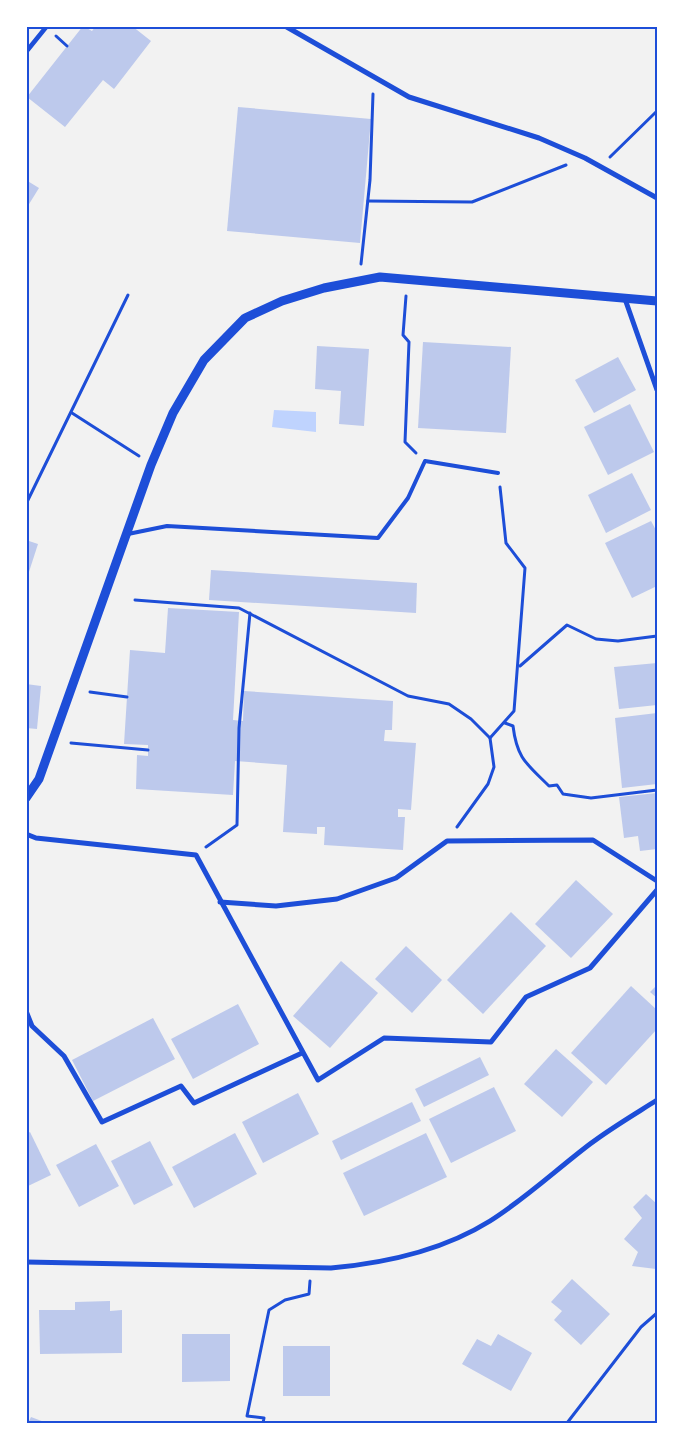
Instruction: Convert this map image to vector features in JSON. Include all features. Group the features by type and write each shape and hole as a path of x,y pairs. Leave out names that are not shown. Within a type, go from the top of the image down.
{"street":[{"path":"26,52 47,26"},
{"path":"285,26 408,97 539,138 601,166 657,198"},
{"path":"26,798 38,779 151,465 173,413 204,360 245,318 282,301 324,288 380,277 657,301"},
{"path":"625,299 657,390"},
{"path":"26,834 36,838 196,855 318,1080 384,1038 491,1042 526,997 590,968 657,890"},
{"path":"220,902 276,906 337,899 396,878 446,841 593,840 657,881"},
{"path":"26,1011 32,1026 64,1056 102,1122 181,1086 194,1103 302,1053"},
{"path":"26,1262 310,1268 364,1265 412,1256 456,1239 490,1221 592,1142 657,1100"}],"lane":[{"path":"126,535 167,526 378,538 408,498 425,462 498,473"}],"path":[{"path":"361,264 368,201 373,78"},
{"path":"601,166 657,111"},
{"path":"368,201 472,202 585,158"},
{"path":"406,292 404,335 409,342 405,442 425,462"},
{"path":"26,504 128,295"},
{"path":"72,413 141,458"},
{"path":"490,738 514,711 519,666 525,568 506,543 498,473"},
{"path":"135,600 239,608 408,696 449,704 471,719 490,738 494,767 488,784 446,841"},
{"path":"196,855 237,824 240,728 250,613"},
{"path":"519,666 567,625 596,639 618,641 657,636"},
{"path":"90,692 127,697"},
{"path":"505,723 513,726 516,747 523,759 549,786 557,785 563,794 591,798 657,790"},
{"path":"71,743 148,750"},
{"path":"263,1423 264,1418 247,1416 269,1310 284,1300 309,1294 310,1268"},
{"path":"568,1423 641,1327 657,1313"}],"water":[{"path":"274,410 316,412 316,432 272,427"}],"building":[{"path":"83,26 92,31 96,26 132,26 151,41 114,89 103,80 65,127 27,97"},
{"path":"238,107 371,119 360,243 227,231"},
{"path":"26,180 39,188 26,209"},
{"path":"423,342 511,347 506,433 418,428"},
{"path":"317,346 369,349 364,426 339,424 341,391 315,389"},
{"path":"618,357 636,390 594,413 575,380"},
{"path":"630,404 654,452 608,475 584,427"},
{"path":"632,473 651,510 606,533 588,495"},
{"path":"651,521 657,532 657,586 632,598 605,543"},
{"path":"26,540 38,544 27,578 26,578"},
{"path":"211,570 417,583 416,613 209,600"},
{"path":"168,608 239,612 233,720 243,721 244,691 393,701 392,730 385,730 384,741 416,743 411,810 398,809 398,817 405,817 403,850 324,845 325,827 317,827 317,834 283,832 287,765 235,761 233,795 136,789 137,755 148,756 148,745 124,744 130,650 165,653"},
{"path":"657,663 657,705 619,709 614,667"},
{"path":"26,684 41,686 37,729 26,728"},
{"path":"657,713 657,784 622,788 615,718"},
{"path":"657,793 657,849 640,851 638,836 624,838 619,797"},
{"path":"576,880 613,914 571,958 535,924"},
{"path":"511,912 546,946 483,1014 447,980"},
{"path":"406,946 442,980 412,1013 375,979"},
{"path":"341,961 378,993 330,1048 293,1016"},
{"path":"657,985 657,998 650,992"},
{"path":"631,986 657,1010 657,1029 606,1085 571,1053"},
{"path":"238,1004 259,1044 193,1079 171,1039"},
{"path":"153,1018 175,1059 93,1101 72,1060"},
{"path":"556,1049 593,1082 562,1117 524,1084"},
{"path":"480,1057 489,1075 424,1107 415,1089"},
{"path":"494,1087 516,1131 451,1163 429,1119"},
{"path":"298,1093 319,1134 263,1163 242,1122"},
{"path":"412,1102 421,1121 341,1160 332,1141"},
{"path":"30,1132 51,1175 26,1187 26,1134"},
{"path":"235,1133 257,1174 194,1208 172,1167"},
{"path":"426,1133 447,1177 364,1216 343,1173"},
{"path":"150,1141 173,1185 134,1205 111,1161"},
{"path":"96,1144 119,1186 79,1207 56,1165"},
{"path":"646,1194 657,1204 656,1269 632,1266 638,1252 624,1239 642,1218 633,1207"},
{"path":"572,1279 610,1314 581,1345 554,1320 562,1311 551,1302"},
{"path":"110,1301 110,1311 122,1310 122,1353 40,1354 39,1310 75,1310 75,1302"},
{"path":"182,1334 230,1334 230,1381 182,1382"},
{"path":"498,1334 532,1353 511,1391 462,1364 477,1339 491,1346"},
{"path":"283,1346 330,1346 330,1396 283,1396"},
{"path":"31,1417 47,1423 28,1423"}]}
